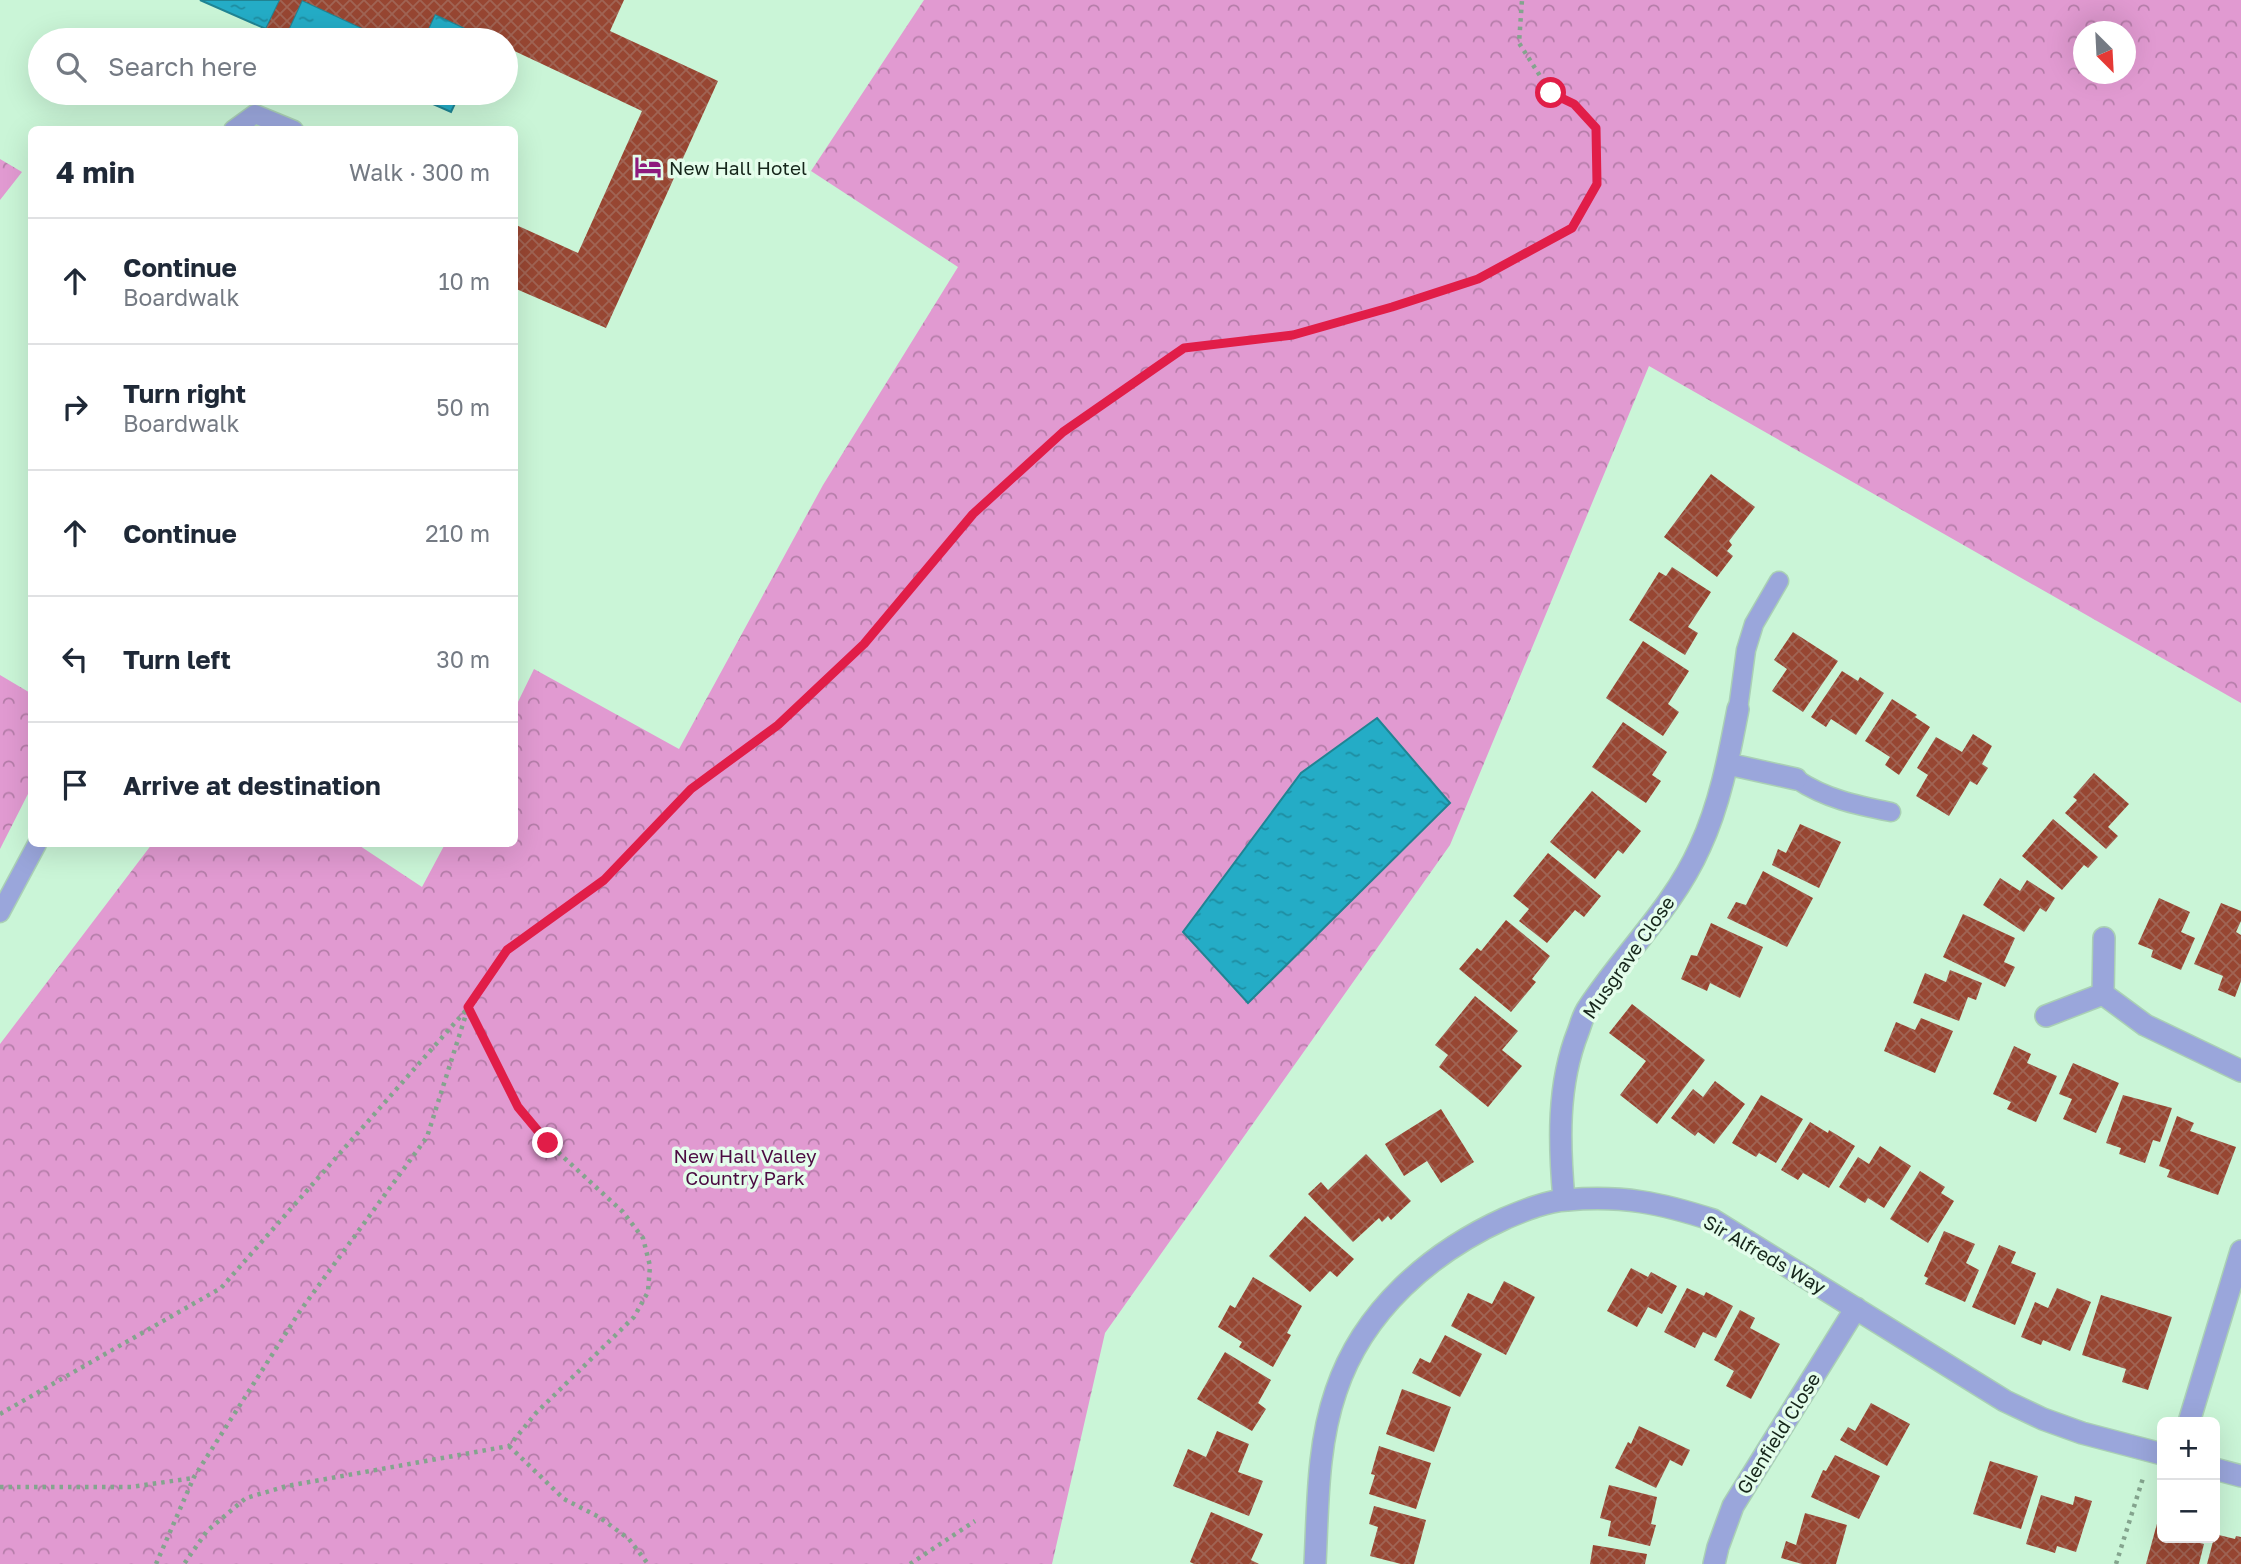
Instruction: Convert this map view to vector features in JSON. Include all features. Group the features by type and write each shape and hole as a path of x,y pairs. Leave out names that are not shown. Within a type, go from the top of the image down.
{"street":[{"name":"Musgrave Close","path":"1564,1200 1560,1158 1562,1094 1570,1052 1587,1010 1659,917 1700,848 1728,764 1738,709"},
{"path":"1728,764 1796,779"},
{"path":"2103,994 2104,938"},
{"path":"2046,1016 2103,994"},
{"path":"2103,994 2144,1026 2241,1072"},
{"name":"Sir Alfreds Way","path":"1315,1564 1320,1463 1326,1426 1341,1378 1368,1329 1395,1293 1436,1257 1481,1230 1511,1216 1564,1200 1614,1197 1664,1204 1713,1220 2005,1401 2082,1433 2157,1453"},
{"path":"2191,1417 2241,1251"},
{"name":"Glenfield Close","path":"1714,1564 1717,1547 1732,1506 1856,1308"},
{"path":"2220,1470 2241,1476"}],"lane":[{"path":"238,126 255,114 284,126"},
{"path":"1738,709 1745,650 1755,624 1779,582"},
{"path":"1796,779 1813,791 1839,802 1891,812"},
{"path":"0,913 35,847"}],"path":[{"path":"0,1413 220,1288 468,1007 507,950 604,880 691,789 778,725 864,644 973,514 1063,432 1184,348 1293,335 1392,307 1478,279 1572,228 1597,184 1596,128 1574,104 1551,93 1518,43 1522,0"},
{"path":"184,1564 207,1531 247,1498 287,1486 509,1447 536,1413 634,1317 648,1292 650,1266 643,1238 623,1212 548,1143 518,1107 468,1007"},
{"path":"156,1564 194,1477 300,1311 427,1138 468,1007"},
{"path":"509,1447 564,1499 599,1517 629,1539 648,1564"},
{"path":"2116,1564 2157,1453"},
{"path":"0,1487 131,1487 194,1477"},
{"path":"910,1564 975,1521"}],"green space":[{"name":"New Hall Valley Country Park","path":"924,0 2241,0 2241,703 1649,366 1450,845 1105,1333 1052,1564 0,1564 0,1044 150,847 362,847 422,887 443,847 518,847 518,702 534,669 679,749 823,485 958,267 811,171"},
{"path":"0,159 22,172 0,200"},
{"path":"0,675 28,692 28,794 0,849"}],"water":[{"path":"200,0 280,0 266,28"},
{"path":"302,0 362,28 289,28"},
{"path":"435,14 465,28 429,28"},
{"path":"435,105 454,105 451,112"},
{"path":"1377,718 1450,803 1248,1003 1183,932 1301,773"}],"building":[{"path":"280,0 302,0 289,28 266,28"},
{"name":"New Hall Hotel","path":"302,0 624,0 610,31 718,81 606,328 518,290 518,226 578,253 642,111 518,53 518,28 465,28 435,14 429,28 362,28"},
{"path":"1711,474 1755,507 1729,541 1732,545 1727,551 1733,556 1717,577 1664,537"},
{"path":"1672,567 1711,592 1688,627 1698,633 1685,655 1629,620 1659,572 1666,576"},
{"path":"1793,632 1838,661 1803,712 1772,691 1787,669 1774,660"},
{"path":"1643,641 1689,671 1668,704 1679,712 1663,736 1606,698"},
{"path":"1842,671 1858,681 1860,677 1884,693 1856,735 1831,719 1826,727 1811,717"},
{"path":"1892,699 1930,727 1899,775 1885,765 1890,757 1865,741"},
{"path":"1623,722 1667,752 1652,775 1661,781 1646,803 1592,767"},
{"path":"1973,734 1992,746 1982,764 1988,768 1977,785 1970,781 1949,816 1916,796 1928,775 1917,768 1936,737 1962,752"},
{"path":"2094,773 2129,804 2108,827 2118,836 2106,849 2065,813 2077,800 2073,797"},
{"path":"1592,791 1641,831 1623,854 1618,850 1595,879 1550,842"},
{"path":"2053,819 2098,857 2088,868 2084,865 2062,890 2022,856"},
{"path":"1800,824 1841,842 1819,888 1772,865 1778,849 1786,853"},
{"path":"1548,853 1601,896 1584,917 1575,910 1547,943 1519,921 1529,909 1513,896"},
{"path":"1763,871 1813,898 1787,947 1727,918 1736,902 1746,905"},
{"path":"2000,878 2020,891 2027,880 2055,898 2046,912 2040,908 2024,932 1983,905"},
{"path":"2159,898 2190,912 2181,932 2195,938 2181,970 2151,957 2153,950 2138,944"},
{"path":"2221,903 2241,911 2241,921 2236,932 2241,935 2241,981 2235,997 2218,990 2223,976 2194,964"},
{"path":"1963,914 2015,938 2004,962 2015,967 2005,987 1943,957"},
{"path":"1506,920 1550,956 1532,979 1536,982 1511,1012 1459,969 1477,948 1481,951"},
{"path":"1711,923 1763,947 1740,998 1710,983 1707,991 1681,979 1691,955 1697,956"},
{"path":"1950,970 1982,983 1976,1000 1968,997 1959,1021 1913,1003 1925,973 1946,982"},
{"path":"1475,996 1518,1031 1502,1050 1522,1066 1488,1107 1439,1067 1448,1055 1435,1045"},
{"path":"1632,1004 1705,1060 1657,1124 1620,1095 1646,1061 1609,1033"},
{"path":"1921,1018 1953,1031 1935,1073 1884,1051 1896,1022 1915,1030"},
{"path":"2014,1046 2031,1054 2027,1063 2057,1076 2036,1122 2007,1109 2011,1102 1993,1094"},
{"path":"2073,1063 2119,1083 2096,1133 2063,1119 2072,1099 2059,1094"},
{"path":"1715,1081 1745,1104 1714,1144 1698,1132 1695,1136 1671,1118 1693,1089 1703,1097"},
{"path":"1761,1095 1803,1119 1776,1163 1759,1153 1756,1157 1732,1143"},
{"path":"2123,1095 2172,1108 2160,1142 2153,1140 2145,1163 2119,1154 2121,1148 2106,1143"},
{"path":"1441,1109 1474,1162 1441,1183 1427,1161 1404,1176 1385,1144"},
{"path":"2177,1116 2194,1123 2190,1131 2236,1147 2218,1195 2167,1177 2170,1170 2159,1166"},
{"path":"1810,1122 1855,1146 1829,1188 1803,1173 1798,1180 1781,1170"},
{"path":"1880,1146 1911,1166 1884,1208 1868,1198 1865,1203 1839,1187 1858,1157 1869,1164"},
{"path":"1366,1154 1411,1201 1391,1220 1388,1216 1382,1222 1379,1218 1353,1242 1308,1194 1321,1182 1328,1190"},
{"path":"1920,1171 1945,1187 1941,1193 1954,1201 1928,1243 1890,1219"},
{"path":"1305,1216 1354,1259 1337,1277 1330,1271 1310,1292 1269,1256"},
{"path":"1944,1231 1975,1244 1966,1263 1979,1270 1965,1302 1925,1284 1928,1278 1924,1276"},
{"path":"1999,1245 2016,1252 2011,1263 2036,1273 2015,1325 1972,1307"},
{"path":"1631,1268 1648,1277 1651,1272 1677,1286 1662,1314 1648,1307 1637,1327 1607,1311"},
{"path":"1253,1277 1302,1306 1287,1333 1291,1335 1273,1367 1239,1347 1242,1342 1218,1327 1230,1305 1235,1308"},
{"path":"1504,1281 1535,1297 1506,1355 1451,1326 1468,1293 1492,1304"},
{"path":"1687,1288 1704,1296 1706,1292 1733,1306 1716,1338 1703,1332 1695,1348 1664,1332"},
{"path":"2057,1288 2091,1302 2070,1351 2043,1340 2041,1345 2021,1337 2035,1302 2048,1308"},
{"path":"2101,1295 2172,1317 2148,1390 2122,1382 2126,1369 2082,1355"},
{"path":"1740,1310 1755,1318 1750,1328 1780,1344 1751,1399 1726,1386 1734,1371 1714,1360"},
{"path":"1445,1335 1482,1354 1460,1397 1412,1373 1420,1358 1430,1363"},
{"path":"1225,1352 1271,1380 1258,1403 1266,1409 1252,1431 1197,1399"},
{"path":"1402,1389 1451,1407 1434,1452 1386,1434"},
{"path":"1871,1403 1910,1424 1887,1466 1840,1440 1848,1427 1855,1431"},
{"path":"1639,1426 1690,1450 1682,1466 1670,1460 1656,1488 1615,1468"},
{"path":"1217,1431 1249,1444 1238,1472 1263,1481 1249,1516 1173,1486 1188,1449 1206,1457"},
{"path":"1379,1446 1431,1463 1416,1509 1369,1494 1375,1475 1371,1474"},
{"path":"1835,1455 1880,1476 1859,1519 1811,1497 1823,1470 1826,1471"},
{"path":"1990,1461 2038,1476 2021,1529 1973,1514"},
{"path":"1609,1485 1657,1497 1651,1524 1656,1525 1650,1546 1608,1536 1611,1521 1600,1518"},
{"path":"2041,1495 2073,1505 2075,1496 2092,1501 2076,1552 2057,1546 2055,1553 2026,1544"},
{"path":"1374,1506 1426,1520 1414,1564 1401,1564 1370,1556 1378,1527 1369,1524"},
{"path":"1211,1512 1263,1534 1251,1560 1259,1564 1190,1562"},
{"path":"1805,1513 1847,1525 1836,1564 1802,1564 1781,1558 1786,1541 1796,1545"},
{"path":"2157,1524 2157,1543 2204,1544 2199,1564 2146,1564"},
{"path":"2220,1535 2235,1539 2236,1536 2241,1537 2241,1564 2207,1564 2213,1543 2220,1543"},
{"path":"1593,1545 1647,1554 1645,1564 1590,1564"}],"place":[{"name":"New Hall Hotel","path":"648,167"}],"route":[{"path":"548,1143 518,1107 468,1007 507,950 604,880 691,789 778,725 864,644 973,514 1063,432 1184,348 1293,335 1392,307 1478,279 1572,228 1597,184 1596,128 1574,104 1551,93"}]}
